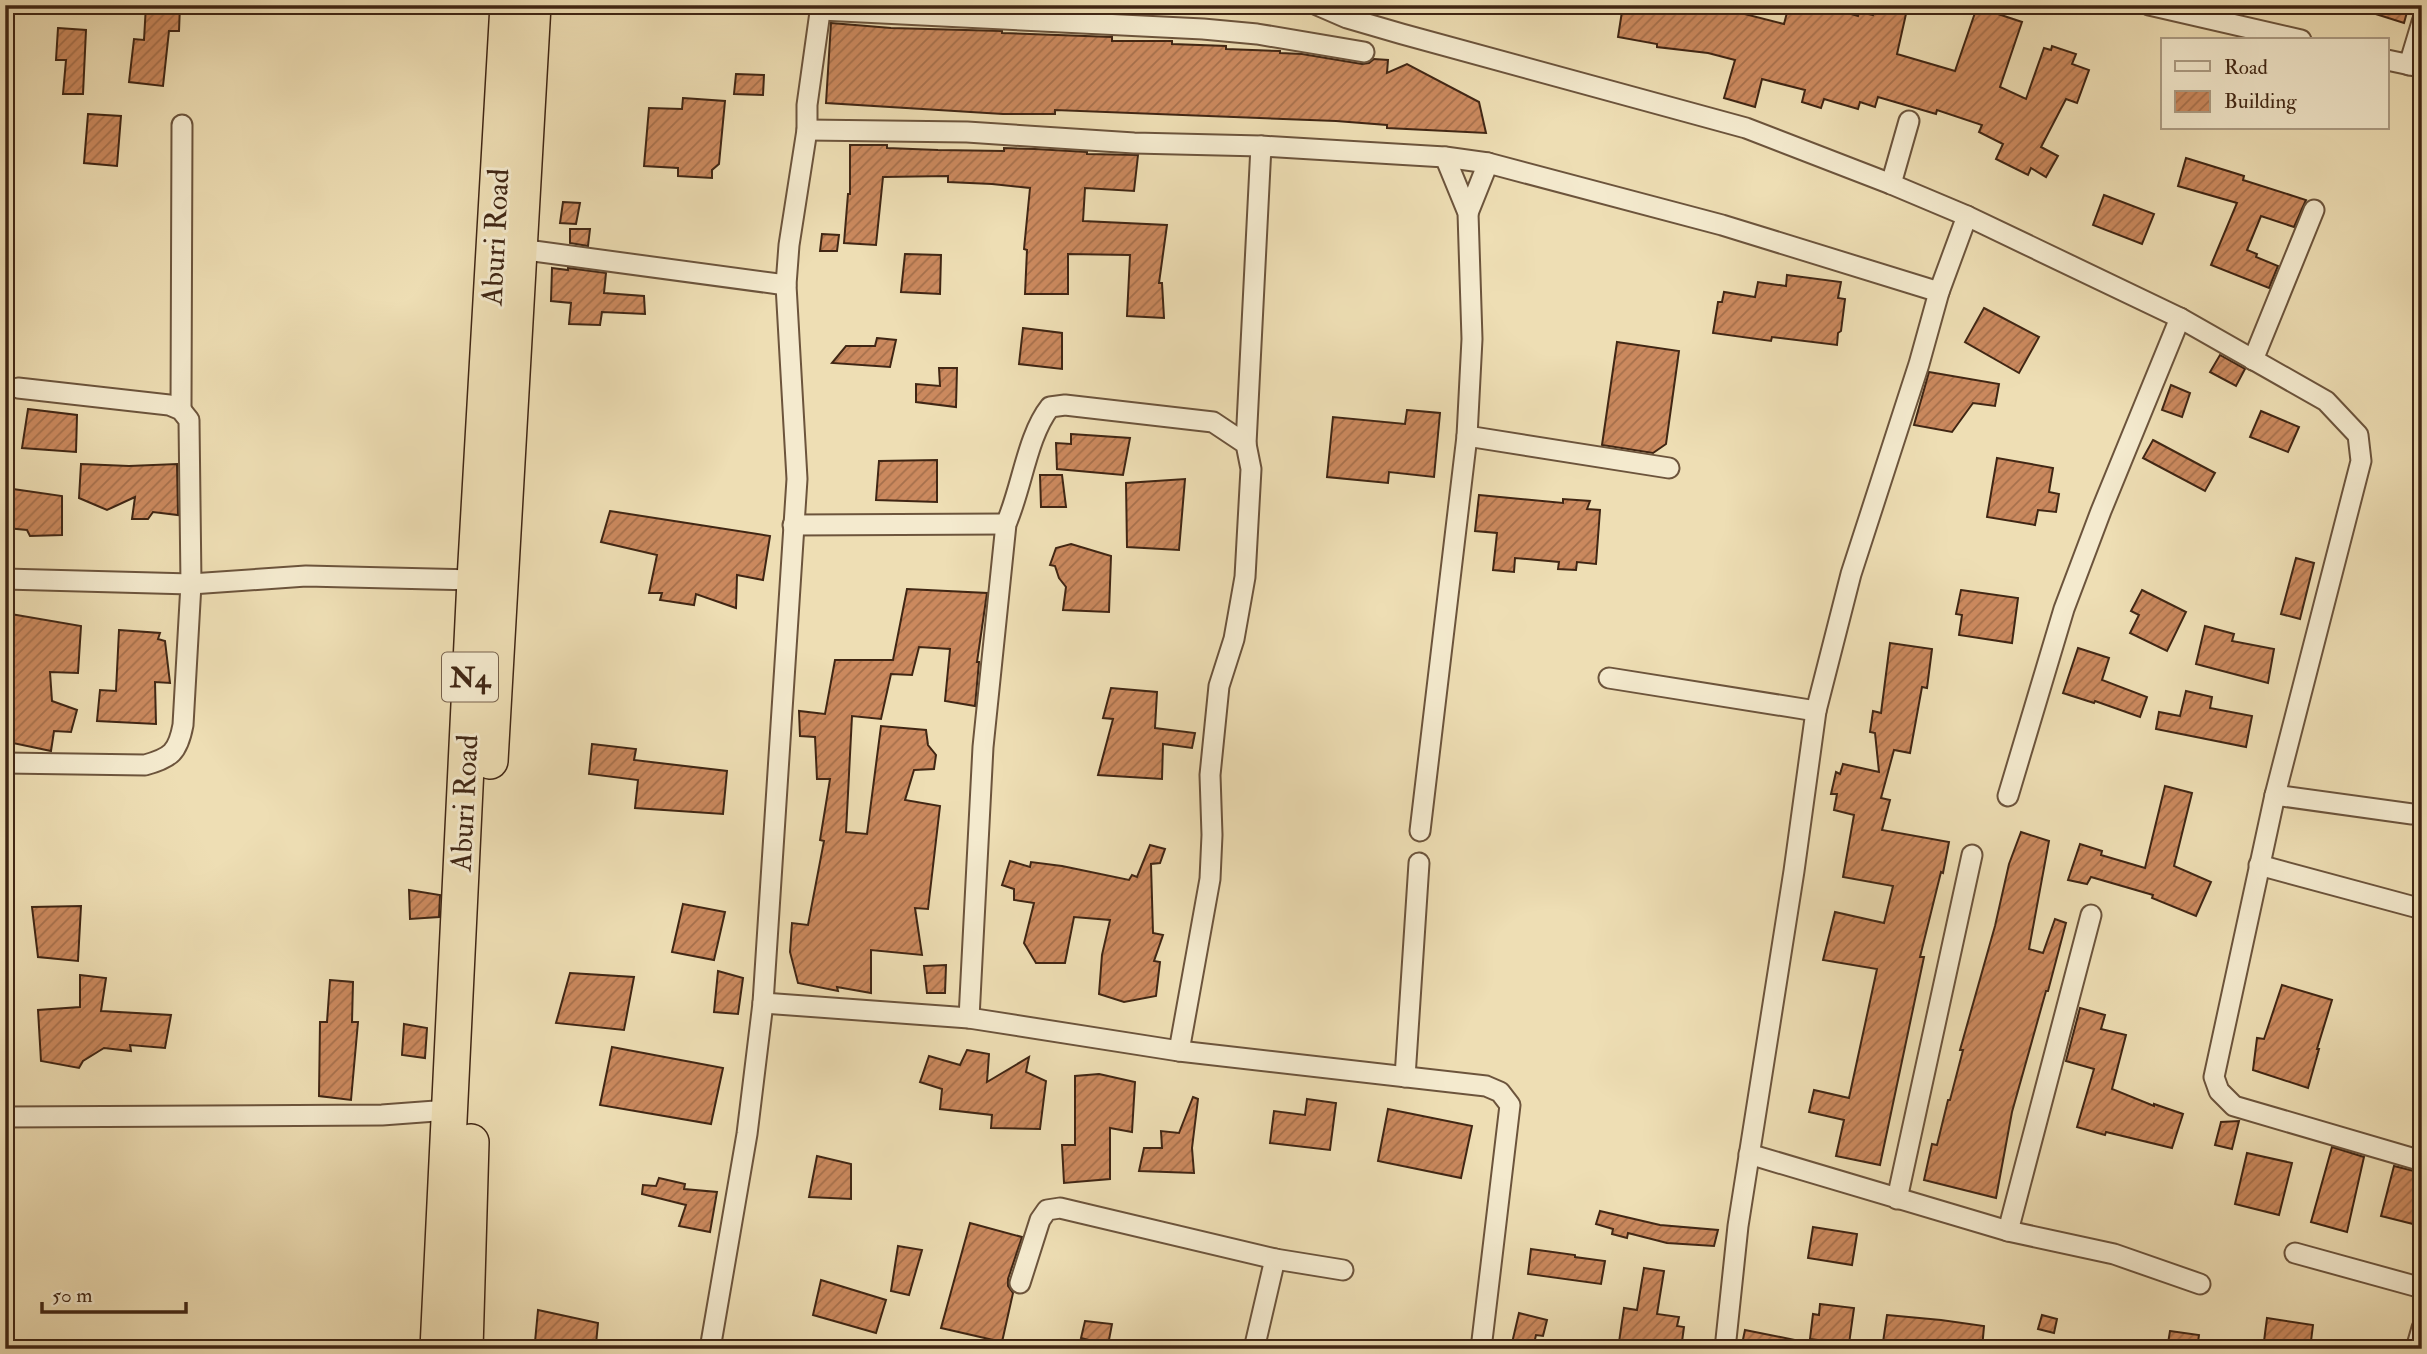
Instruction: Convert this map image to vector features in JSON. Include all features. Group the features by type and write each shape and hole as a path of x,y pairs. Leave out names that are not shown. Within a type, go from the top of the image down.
{"highway":[{"name":"Aburi Road","path":"438,1349 475,580 508,5"},
{"name":"Aburi Road","path":"465,1349 474,1047 533,5"}],"street":[{"path":"1317,5 1347,18 1402,34 1746,128 1891,184 1967,216 2180,318 2326,401 2358,435 2361,461 2275,795 2214,1077 2219,1091 2234,1105 2422,1161"},
{"path":"2149,5 2292,38"},
{"path":"710,1349 747,1134 763,1003 797,479 786,285 821,8 1203,29 1257,34 1364,52"},
{"path":"2388,60 2415,66 2422,22"},
{"path":"1891,184 1909,121"},
{"path":"181,410 182,125"},
{"path":"807,130 967,132 1134,143 1261,146 1488,163 1722,225 1939,292"},
{"path":"1179,1051 1210,879 1210,775 1219,686 1234,639 1245,577 1251,469 1246,444 1261,146"},
{"path":"1420,831 1467,436 1472,339 1468,213 1445,158"},
{"path":"1468,213 1488,163"},
{"path":"2253,360 2314,210"},
{"path":"1724,1349 1738,1226 1794,871 1816,711 1851,574 1919,364 1939,292 1967,216"},
{"path":"519,249 786,285"},
{"path":"2008,796 2063,609 2180,318"},
{"path":"5,763 145,765 166,760 180,740 183,725 191,584 189,420 181,410 169,405 18,388"},
{"path":"969,1018 982,747 1006,524 1016,502 1039,421 1050,407 1065,405 1213,422 1246,444"},
{"path":"1467,436 1669,468"},
{"path":"793,525 1006,524"},
{"path":"5,579 191,584 306,576 475,580"},
{"path":"1609,678 1816,711"},
{"path":"2275,795 2412,814"},
{"path":"1897,1199 1972,855"},
{"path":"1405,1077 1419,863"},
{"path":"2259,865 2422,909"},
{"path":"2008,1231 2091,915"},
{"path":"763,1003 969,1018 1179,1051 1486,1086 1500,1092 1510,1105 1481,1349"},
{"path":"5,1117 382,1115 449,1110"},
{"path":"1749,1154 2008,1231 2114,1254 2200,1283"},
{"path":"1020,1283 1040,1220 1047,1210 1060,1208 1275,1259 1343,1270"},
{"path":"2295,1253 2422,1288"},
{"path":"1254,1349 1275,1259"},
{"path":"2416,1349 2422,1328"}],"building":[{"path":"146,5 180,5 179,31 169,31 163,86 129,82 134,39 144,40"},
{"path":"1623,5 1726,5 1725,9 1784,24 1789,5 1806,5 1833,12 1834,9 1858,16 1859,12 1873,15 1875,5 1908,5 1897,54 1955,71 1977,7 2022,22 2000,87 2026,99 2044,48 2051,50 2052,46 2076,54 2072,64 2089,70 2077,103 2066,99 2041,147 2058,156 2046,177 2031,168 2028,175 1996,159 2003,144 1979,132 1982,125 1937,110 1936,114 1878,97 1875,107 1860,102 1858,109 1824,99 1821,108 1802,102 1805,90 1762,79 1755,107 1724,98 1735,60 1708,53 1657,47 1657,44 1618,37"},
{"path":"2361,5 2409,5 2404,23 2360,9"},
{"path":"831,23 1112,37 1112,41 1172,41 1172,44 1226,46 1226,49 1280,51 1362,64 1374,59 1388,60 1387,73 1407,64 1479,102 1486,133 1387,128 1387,125 1336,121 1055,110 1055,114 1003,114 826,103"},
{"path":"58,28 86,30 83,94 63,94 66,60 56,60"},
{"path":"736,74 764,75 763,95 734,94"},
{"path":"683,98 725,101 719,164 712,170 712,178 678,176 678,168 644,166 649,108 682,109"},
{"path":"88,114 121,116 117,166 84,163"},
{"path":"850,145 938,150 1035,149 1138,155 1134,191 1085,188 1083,221 1167,225 1159,283 1162,283 1164,318 1127,316 1130,255 1068,254 1068,294 1025,294 1027,250 1024,249 1030,188 948,182 948,176 883,177 876,245 844,243 850,194"},
{"path":"2186,158 2244,176 2243,180 2306,200 2294,227 2261,216 2247,250 2278,266 2269,288 2211,265 2237,203 2178,186"},
{"path":"2104,195 2154,214 2142,244 2093,225"},
{"path":"563,202 580,203 576,224 560,223"},
{"path":"570,229 590,229 588,246 570,243"},
{"path":"822,234 839,235 837,251 820,251"},
{"path":"905,254 941,255 940,294 901,292"},
{"path":"552,268 606,273 604,293 644,296 645,314 602,312 600,325 569,324 571,303 551,301"},
{"path":"1787,275 1841,282 1838,298 1845,299 1837,345 1772,337 1771,341 1713,333 1718,302 1722,302 1724,292 1755,297 1758,282 1786,286"},
{"path":"1984,308 2039,337 2019,373 1965,342"},
{"path":"1023,328 1062,333 1062,369 1019,364"},
{"path":"877,338 896,340 890,367 832,363 846,346 875,346"},
{"path":"1617,342 1679,351 1666,444 1653,453 1602,445"},
{"path":"2220,355 2245,369 2236,386 2210,372"},
{"path":"939,368 957,368 956,407 916,402 916,384 940,386"},
{"path":"1929,372 1999,384 1995,406 1973,403 1952,432 1914,425"},
{"path":"2171,385 2190,393 2182,417 2162,410"},
{"path":"28,409 77,415 76,452 22,448"},
{"path":"1407,410 1440,413 1434,477 1389,472 1388,483 1327,477 1333,417 1405,424"},
{"path":"2261,411 2299,427 2288,452 2250,437"},
{"path":"1071,434 1130,438 1123,475 1057,469 1056,443 1071,444"},
{"path":"2153,440 2215,473 2205,491 2143,458"},
{"path":"1997,458 2053,468 2049,492 2059,494 2056,512 2038,510 2035,525 1987,517"},
{"path":"937,460 937,502 876,500 879,461"},
{"path":"81,464 177,464 178,515 153,512 148,519 132,519 135,497 107,510 79,498"},
{"path":"1040,475 1062,475 1066,507 1041,507"},
{"path":"1185,479 1179,550 1127,547 1126,483"},
{"path":"13,489 62,496 62,535 30,536 27,530 7,528"},
{"path":"1479,495 1563,503 1563,499 1590,501 1587,509 1600,510 1596,564 1577,562 1576,570 1558,569 1559,562 1515,558 1514,572 1493,570 1497,533 1475,531"},
{"path":"610,511 770,536 763,580 737,575 736,608 696,594 694,605 660,600 662,593 649,593 657,555 601,542"},
{"path":"1071,544 1111,556 1109,612 1063,610 1066,587 1055,566 1050,565 1056,548"},
{"path":"2296,558 2314,563 2300,619 2281,614"},
{"path":"907,589 987,593 977,662 975,706 945,701 950,649 919,647 912,675 891,674 881,719 852,716 846,832 867,834 881,726 926,730 928,745 936,755 934,769 914,770 905,800 940,806 928,909 915,908 922,955 871,950 871,993 837,987 838,991 798,983 790,952 792,923 808,925 824,841 820,840 830,779 817,779 815,737 800,736 799,711 825,714 835,660 893,660"},
{"path":"1961,590 2018,598 2012,643 1959,635 1962,615 1956,614"},
{"path":"2142,590 2186,612 2167,651 2130,633 2139,615 2131,611"},
{"path":"5,613 81,626 78,673 50,672 52,701 77,710 71,732 54,731 51,751 8,742 11,707 5,706"},
{"path":"2205,626 2234,634 2232,641 2274,649 2268,683 2196,664"},
{"path":"119,630 160,633 158,639 165,641 170,683 155,682 156,724 97,721 100,690 116,691"},
{"path":"1890,643 1932,649 1927,688 1922,687 1910,753 1894,750 1881,798 1890,800 1882,830 1949,842 1920,957 1924,957 1880,1165 1836,1156 1844,1120 1809,1112 1814,1090 1849,1098 1877,969 1823,960 1835,912 1884,923 1893,886 1843,877 1854,815 1834,810 1837,794 1831,794 1836,772 1840,774 1843,764 1879,772 1875,733 1870,732 1873,711 1881,713"},
{"path":"2078,648 2109,658 2102,680 2147,697 2140,717 2063,693"},
{"path":"1111,688 1157,692 1155,728 1195,733 1192,748 1163,744 1162,779 1098,775 1113,719 1103,718"},
{"path":"2186,691 2212,697 2210,708 2252,716 2246,747 2156,729 2159,712 2180,716"},
{"path":"592,744 636,749 634,760 727,771 723,814 635,808 638,780 589,774"},
{"path":"2165,786 2192,793 2174,866 2211,882 2196,916 2152,898 2153,895 2091,877 2087,884 2068,880 2080,844 2102,851 2101,855 2145,868"},
{"path":"2021,832 2049,841 2029,949 2043,953 2055,919 2066,923 2012,1112 1996,1198 1924,1180 1932,1144 1937,1145 1950,1100 1963,1050 1960,1050 1995,926 2009,864"},
{"path":"1150,845 1165,849 1160,863 1151,864 1153,933 1163,935 1154,961 1160,962 1156,996 1124,1002 1099,994 1102,955 1110,920 1074,917 1065,963 1036,963 1024,943 1034,903 1014,900 1014,889 1002,885 1010,861 1030,867 1031,862 1062,866 1129,880 1132,875 1137,877"},
{"path":"409,890 440,895 439,917 410,919"},
{"path":"683,904 725,912 714,960 672,952"},
{"path":"81,906 78,961 38,957 32,907"},
{"path":"946,965 945,993 927,993 924,966"},
{"path":"718,971 743,978 738,1014 714,1012"},
{"path":"570,973 634,977 624,1030 556,1023"},
{"path":"80,975 106,978 101,1011 171,1015 165,1048 130,1045 131,1051 104,1048 83,1061 79,1068 41,1061 38,1010 80,1007"},
{"path":"330,980 353,982 352,1022 358,1022 351,1100 319,1096 320,1022 327,1022"},
{"path":"2282,985 2332,1000 2308,1088 2253,1070 2257,1038 2264,1039"},
{"path":"2080,1008 2105,1015 2101,1029 2126,1035 2112,1089 2183,1114 2172,1148 2077,1127 2094,1069 2066,1061"},
{"path":"404,1024 427,1028 425,1058 402,1055"},
{"path":"612,1047 723,1068 711,1124 600,1105"},
{"path":"967,1050 989,1054 987,1082 1029,1057 1026,1072 1046,1081 1040,1129 991,1128 992,1115 940,1109 942,1089 920,1082 929,1056 960,1065"},
{"path":"1099,1074 1135,1082 1132,1132 1110,1128 1110,1179 1064,1183 1062,1145 1075,1145 1075,1076"},
{"path":"1193,1097 1198,1099 1192,1148 1194,1173 1139,1171 1144,1148 1162,1148 1161,1131 1179,1133"},
{"path":"1307,1099 1336,1103 1330,1150 1270,1143 1274,1111 1305,1115"},
{"path":"1388,1109 1472,1126 1461,1178 1378,1161"},
{"path":"2239,1121 2232,1149 2215,1145 2221,1122"},
{"path":"2332,1147 2364,1157 2347,1232 2311,1222"},
{"path":"2247,1153 2292,1163 2279,1215 2235,1204"},
{"path":"817,1156 851,1164 851,1199 809,1197"},
{"path":"2394,1166 2422,1173 2422,1204 2417,1225 2381,1216"},
{"path":"659,1178 685,1184 684,1189 717,1192 710,1232 679,1226 686,1205 642,1194 643,1185 656,1186"},
{"path":"1600,1211 1660,1225 1718,1230 1714,1246 1667,1243 1628,1233 1627,1238 1612,1234 1613,1229 1596,1224"},
{"path":"970,1223 1022,1237 1008,1279 1008,1286 1013,1293 1002,1342 941,1328"},
{"path":"1813,1227 1857,1234 1852,1265 1808,1258"},
{"path":"898,1246 922,1250 909,1295 891,1291"},
{"path":"1531,1249 1605,1261 1601,1284 1528,1274"},
{"path":"1644,1268 1664,1271 1657,1314 1679,1317 1677,1326 1684,1327 1681,1349 1618,1349 1624,1308 1637,1310"},
{"path":"821,1280 886,1300 876,1333 813,1315"},
{"path":"1820,1304 1854,1308 1849,1344 1810,1339 1813,1314 1819,1315"},
{"path":"538,1310 598,1323 596,1344 535,1342"},
{"path":"1519,1313 1547,1320 1543,1336 1536,1335 1533,1348 1512,1343"},
{"path":"1887,1315 1984,1326 1982,1349 1882,1349"},
{"path":"2042,1315 2057,1319 2054,1333 2038,1329"},
{"path":"2267,1318 2313,1325 2310,1349 2263,1349"},
{"path":"1085,1321 1112,1324 1108,1345 1081,1338"},
{"path":"1745,1330 1800,1341 1800,1349 1741,1349"},
{"path":"2170,1331 2199,1335 2197,1349 2167,1349"}]}
